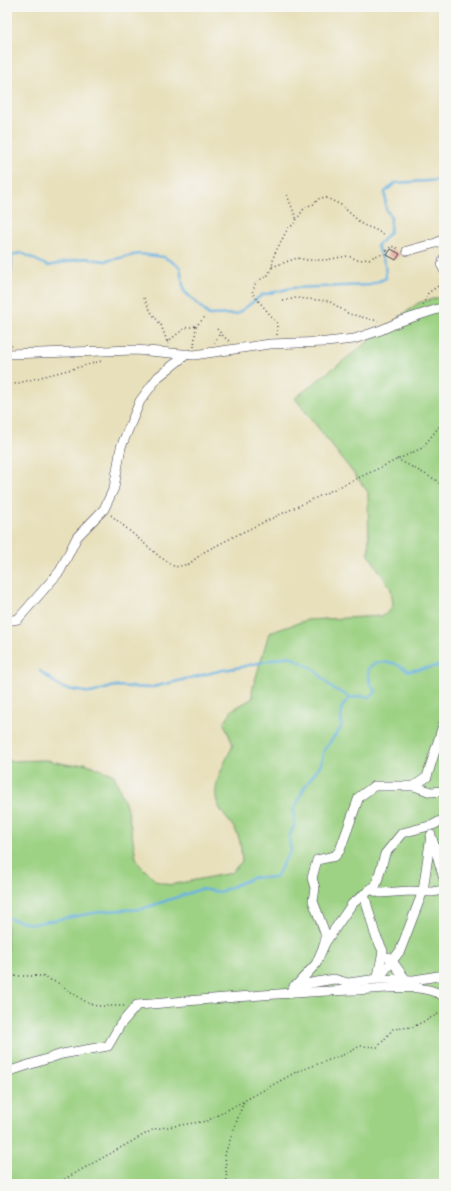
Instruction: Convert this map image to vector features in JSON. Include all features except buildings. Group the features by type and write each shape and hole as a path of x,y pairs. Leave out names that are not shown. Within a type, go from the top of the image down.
{"street":[{"path":"407,251 436,243 444,239"},
{"path":"444,258 442,266 444,270"},
{"path":"7,354 85,353 118,350 191,355 280,344 354,339 444,307"},
{"path":"7,622 18,619 60,571 77,537 104,509 114,488 121,447 140,401 158,377 191,355"},
{"path":"414,786 427,777 444,722"},
{"path":"325,943 325,933 313,901 314,888 312,878 317,860 335,856 340,850 359,797 374,786 414,786 431,792 444,791"},
{"path":"292,989 316,964 325,943 352,904 376,884 385,854 402,833 430,830 444,819"},
{"path":"430,830 444,879"},
{"path":"378,979 400,951 423,891 430,830"},
{"path":"367,891 380,893 432,892 444,890"},
{"path":"367,891 375,934 383,952 393,961 406,980"},
{"path":"378,979 383,952"},
{"path":"292,989 334,979 348,983 378,979 406,980 443,972"},
{"path":"7,1072 62,1054 108,1046 120,1025 137,1005 292,989 407,988 434,990 444,996"}],"path":[{"path":"286,195 297,220"},
{"path":"280,344 281,339 277,335 277,323 252,293 256,282 265,277 272,267 274,255 288,228 293,225 305,207 314,204 318,199 325,197 341,205 363,225 374,228 385,235"},
{"path":"272,267 297,258 307,260 325,260 348,256 358,260 369,259 384,254 391,246 407,251"},
{"path":"424,314 422,309 423,302 428,294 444,282"},
{"path":"144,298 151,312 161,325 167,342 174,354"},
{"path":"283,301 296,298 329,301 349,314 393,324"},
{"path":"161,344 167,342 185,328 196,326 205,318"},
{"path":"191,355 196,326"},
{"path":"217,329 227,340 233,341"},
{"path":"7,386 104,360"},
{"path":"104,509 160,557 175,567 188,564 204,552 243,532 422,448 443,422 444,410"},
{"path":"398,459 436,480 444,488"},
{"path":"7,976 42,976 58,983 86,1002 97,1006 137,1005"},
{"path":"58,1184 154,1129 207,1121 296,1072 348,1053 360,1046 378,1047 393,1028 413,1026 444,1011"},
{"path":"227,1184 225,1154 244,1101"}],"green space":[{"path":"444,296 444,1184 7,1184 7,761 47,760 70,765 85,763 114,775 128,811 136,857 139,864 156,881 170,885 231,873 242,861 238,835 221,811 216,797 219,777 233,745 224,723 232,710 253,698 252,691 269,633 307,620 382,616 389,612 393,605 391,589 369,555 368,492 295,398 418,303"}],"waterway":[{"path":"7,273 11,273 12,255 22,253 48,266 84,258 105,261 139,254 164,257 180,267 184,291 209,315 237,314 262,295 292,288 370,285 386,278 385,264 377,246 390,232 391,218 386,209 385,192 395,183 444,180"},
{"path":"40,671 62,688 91,693 115,686 149,688 289,656 314,669 332,688 352,698 360,696 371,697 376,691 370,684 368,669 377,662 394,663 409,671 444,665"},
{"path":"7,918 32,924 105,911 142,909 201,889 219,892 255,877 275,878 291,851 289,837 295,824 293,812 304,788 321,764 324,750 341,728 342,707 349,698"}]}
